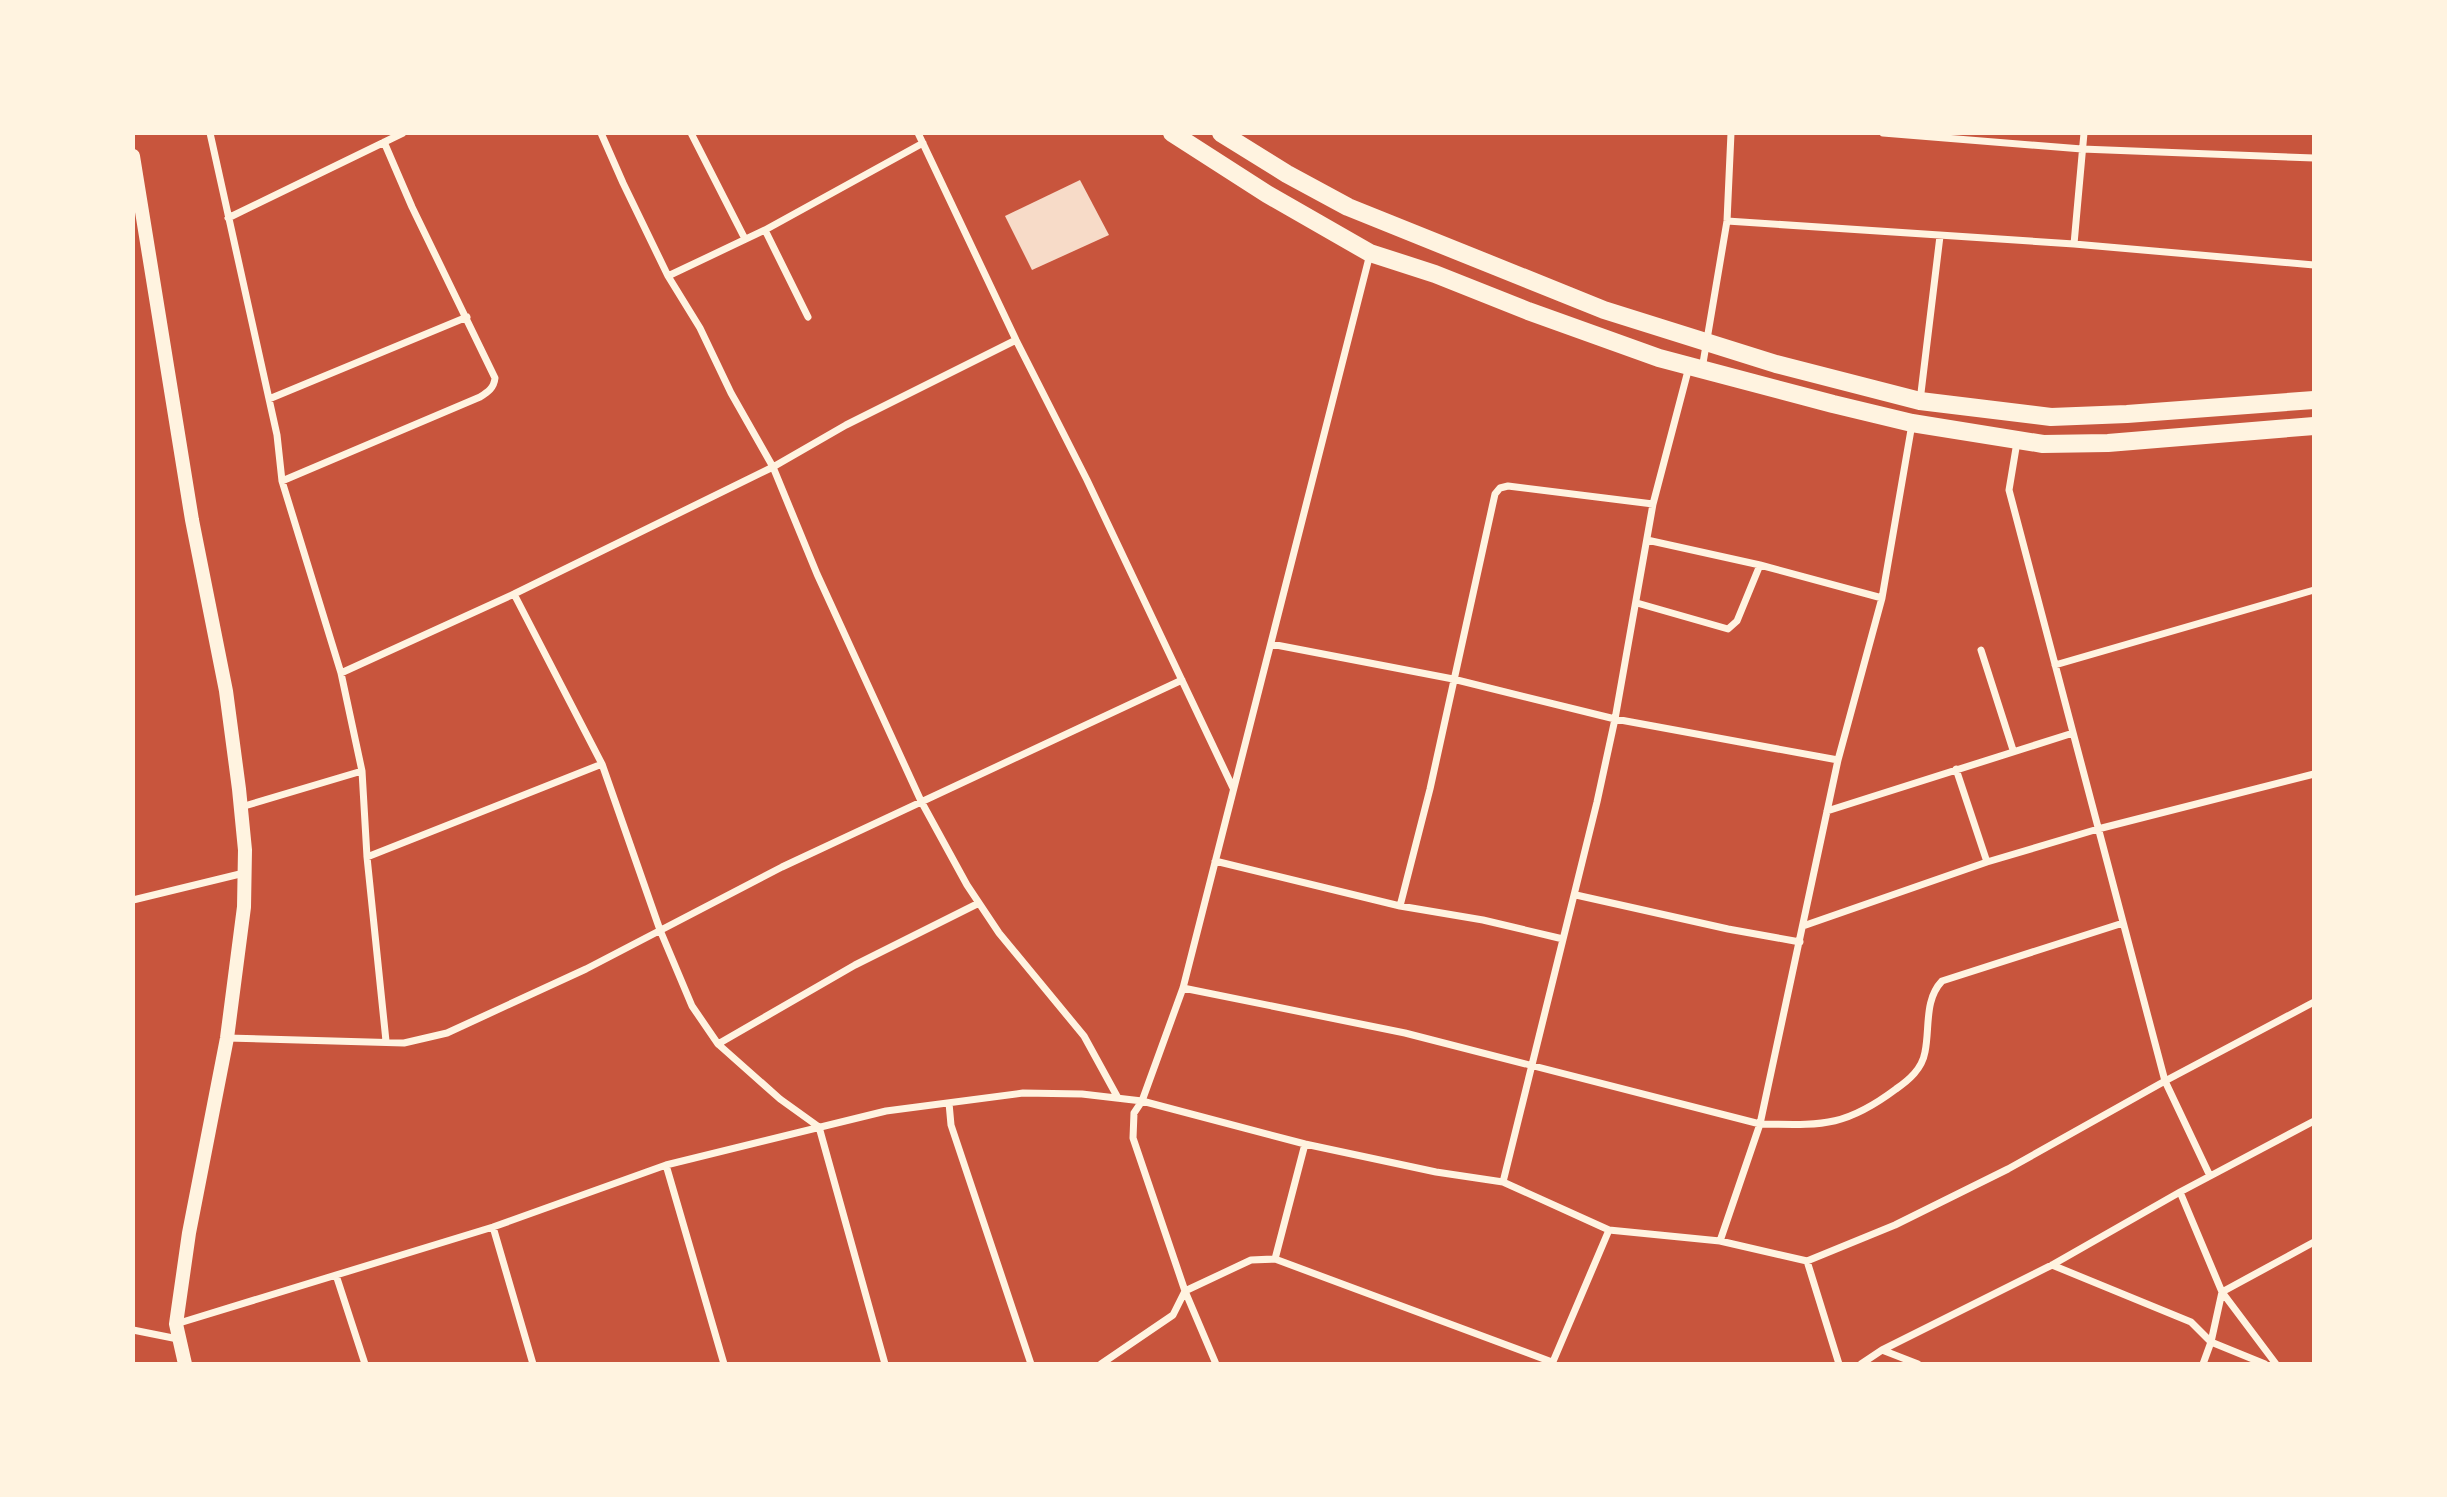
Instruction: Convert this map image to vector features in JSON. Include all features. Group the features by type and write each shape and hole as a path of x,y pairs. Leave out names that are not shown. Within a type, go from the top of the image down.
{"main road":[{"path":"1172,133 1267,194 1370,253 1435,274 1528,311 1696,368 1912,424 2043,444 2108,443 2314,426"},
{"path":"1221,133 1287,174 1348,207 1604,310 1707,344 1920,401 2052,416 2127,414 2314,400"},
{"path":"133,156 192,520 226,691 241,807 245,873 244,907 227,1038 189,1233 176,1324 186,1364"}],"street":[{"path":"210,133 277,435 282,481 341,673 362,771 367,857 386,1041"},
{"path":"228,218 403,133"},
{"path":"601,133 668,276 700,328 731,393 773,467 817,574 921,801 979,903 999,933 1084,1035 1118,1098"},
{"path":"691,133 745,239"},
{"path":"918,133 1233,788"},
{"path":"1503,1182 1576,895 1615,719 1653,504 1696,368 1707,344 1727,221 1731,133"},
{"path":"1883,133 2082,149 2314,158"},
{"path":"2074,244 2084,133"},
{"path":"282,481 488,392 494,384 495,378 412,207 384,142"},
{"path":"668,276 765,230 923,143"},
{"path":"1727,221 2074,244 2314,265"},
{"path":"765,230 808,317"},
{"path":"1920,401 1940,236"},
{"path":"1216,1364 1185,1291 1133,1138 1134,1114 1142,1101 1183,988 1370,253"},
{"path":"269,399 467,317"},
{"path":"341,673 514,594 773,467 846,425 1016,341"},
{"path":"1720,1241 1760,1124 1838,760 1882,598 1912,424"},
{"path":"2017,440 2009,490 2165,1081 2210,1176"},
{"path":"1400,906 1430,789 1492,504 1500,488 1508,486 1653,504"},
{"path":"1647,540 1760,565 1882,598"},
{"path":"1637,603 1728,629 1737,621 1760,565"},
{"path":"2055,665 2314,590"},
{"path":"514,594 602,764 660,930 692,1006 718,1044 780,1099 819,1127 885,1364"},
{"path":"1271,644 1453,678 1615,719 1838,760"},
{"path":"1981,650 2013,750"},
{"path":"227,1038 416,1042 447,1033 586,969 782,867 1182,680"},
{"path":"1827,811 2073,733"},
{"path":"367,857 602,764"},
{"path":"1956,769 1987,862"},
{"path":"241,807 362,771"},
{"path":"1802,926 1987,862 2098,829 2314,774"},
{"path":"1215,861 1400,906 1483,920 1563,939"},
{"path":"133,900 245,873"},
{"path":"1576,895 1800,942"},
{"path":"718,1044 855,965 979,903"},
{"path":"1183,988 1405,1033 1760,1124 1812,1125 1839,1121 1868,1109 1908,1080 1925,1054 1931,996 1942,981 2123,923"},
{"path":"176,1324 493,1227 666,1165 886,1111 1023,1093 1082,1094 1142,1101 1305,1144 1436,1172 1503,1182 1609,1230 1720,1241 1807,1261 1895,1225 2008,1169 2314,1002"},
{"path":"949,1103 951,1125 1031,1364"},
{"path":"1861,1364 1882,1350 2052,1265 2180,1192 2314,1121"},
{"path":"1275,1259 1305,1144"},
{"path":"666,1165 724,1364"},
{"path":"2180,1192 2222,1292 2276,1364"},
{"path":"493,1227 533,1364"},
{"path":"1101,1364 1173,1315 1185,1291 1251,1260 1275,1259 1552,1363 1609,1230"},
{"path":"2203,1364 2211,1342 2222,1292 2314,1242"},
{"path":"1807,1261 1839,1364"},
{"path":"2052,1265 2191,1322 2211,1342 2265,1364"},
{"path":"336,1275 365,1364"},
{"path":"133,1330 179,1339"},
{"path":"1882,1350 1918,1364"}],"building":[{"path":"1080,180 1109,235 1032,270 1005,216"}]}
